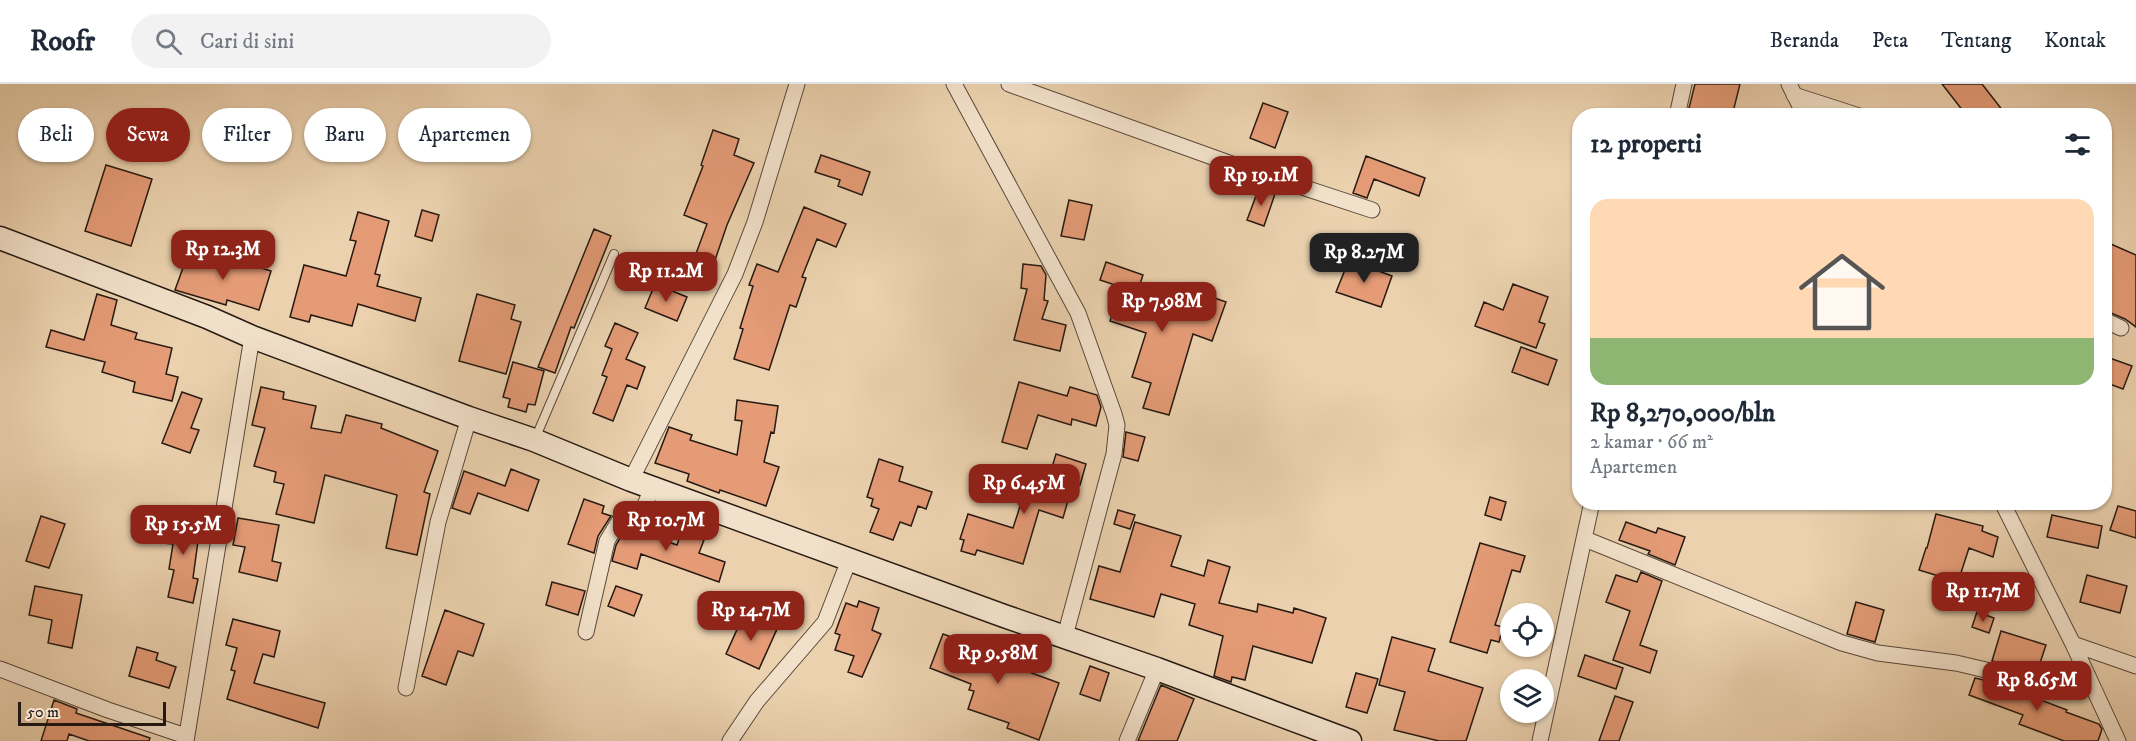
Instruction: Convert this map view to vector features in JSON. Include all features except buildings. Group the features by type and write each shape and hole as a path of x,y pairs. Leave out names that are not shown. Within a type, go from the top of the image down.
{"street":[{"path":"631,480 735,274 755,222 797,84"},
{"path":"954,84 1078,313 1117,426 1114,454 1065,636"},
{"path":"1009,84 1035,88 1229,163 1372,210"},
{"path":"1679,108 1684,84"},
{"path":"1791,89 1801,108"},
{"path":"1791,89 1839,108"},
{"path":"0,238 207,316 252,337 534,440 631,480 1065,636 1155,674 1350,741"},
{"path":"2112,324 2121,328"},
{"path":"0,669 186,739 252,337"},
{"path":"406,688 438,522 469,418"},
{"path":"586,632 607,541 619,521 644,507 653,486"},
{"path":"1540,741 1590,510"},
{"path":"2006,510 2073,644 2118,741"},
{"path":"1584,538 1851,646 1878,653 1956,663 2033,681 2063,684 2087,675"},
{"path":"730,741 757,701 825,622 849,560"},
{"path":"2073,644 2136,666"},
{"path":"1127,741 1155,674"}],"lane":[{"path":"534,440 614,254"}]}
